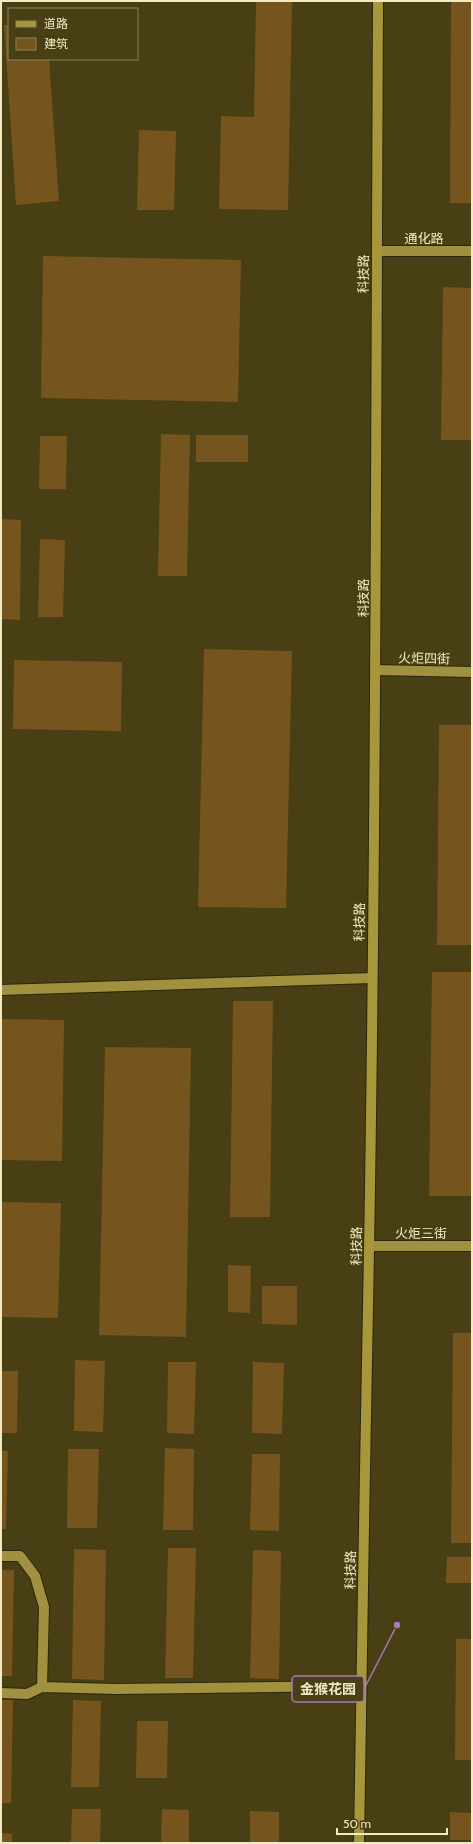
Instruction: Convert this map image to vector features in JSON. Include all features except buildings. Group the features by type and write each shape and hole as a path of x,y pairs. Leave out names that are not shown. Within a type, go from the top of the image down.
{"main road":[{"name":"科技路","path":"360,1843 376,670 378,1"}],"street":[{"name":"通化路","path":"377,251 472,251"},
{"name":"火炬四街","path":"376,670 472,672"},
{"path":"1,990 372,978"},
{"name":"火炬三街","path":"369,1246 472,1246"},
{"path":"1,1556 20,1556 35,1576 44,1607 42,1687"},
{"path":"1,1693 27,1694 42,1687 116,1689 361,1686"}],"place":[{"name":"金猴花园","path":"397,1625"}]}
